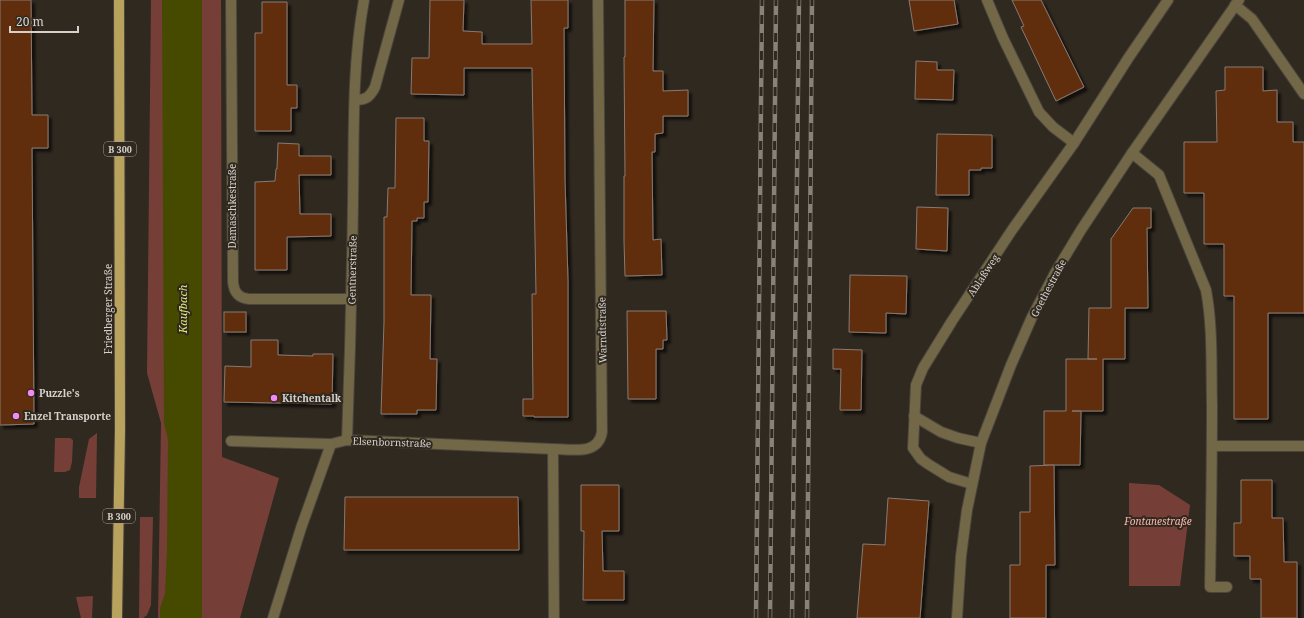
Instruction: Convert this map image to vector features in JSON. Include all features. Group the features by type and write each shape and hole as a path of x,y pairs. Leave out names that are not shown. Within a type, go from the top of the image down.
{"main road":[{"name":"Friedberger Straße","path":"117,618 120,429 119,0"}],"street":[{"name":"Damaschkestraße","path":"231,0 234,289 237,294 243,298 249,299 352,299"},
{"name":"Gentnerstraße","path":"347,440 352,299 356,54 364,0"},
{"path":"355,100 368,98 372,94 399,0"},
{"name":"Warndtstraße","path":"554,449 592,448 598,444 601,439 602,432 598,0"},
{"path":"987,0 1003,38 1039,112 1053,127 1074,143"},
{"name":"Ablaßweg","path":"972,484 948,477 921,459 913,448 916,385 924,368 952,321 1012,230 1074,143 1129,57 1168,0"},
{"path":"1237,3 1252,18 1304,94"},
{"name":"Goethestraße","path":"957,618 961,556 972,484 981,443 1011,365 1032,317 1055,273 1081,230 1132,152 1237,3"},
{"path":"1132,152 1159,175 1206,290 1211,331 1212,446 1210,587 1227,587"},
{"path":"914,416 941,432 958,438 981,443"},
{"name":"Elsenbornstraße","path":"231,441 331,444 347,440 554,449"},
{"path":"273,618 301,528 331,444"},
{"path":"1212,446 1304,446"},
{"path":"554,449 554,618"}],"green space":[{"path":"151,0 221,0 222,457 279,478 240,618 158,618 161,423 147,373"},
{"path":"97,433 96,498 79,498 79,487 89,439"},
{"path":"55,438 70,438 73,440 70,470 65,472 54,472"},
{"name":"Fontanestraße","path":"1129,483 1159,485 1190,505 1180,586 1129,586"},
{"path":"140,517 153,517 151,605 147,615 143,618 139,618"},
{"path":"93,596 92,618 81,618 76,597"}],"water":[{"name":"Kaufbach","path":"162,0 202,0 202,618 160,618 160,608 165,593 167,551 168,440 164,423"}],"building":[{"path":"0,0 31,0 32,115 48,115 48,148 32,148 34,424 0,425"},
{"path":"430,0 464,0 463,31 482,32 482,44 532,44 531,0 568,0 568,28 564,28 565,180 568,281 568,417 523,416 523,399 533,399 532,294 536,294 532,68 464,68 464,95 411,94 412,58 429,58"},
{"path":"625,0 654,0 653,71 663,71 663,91 688,90 688,116 663,116 663,133 655,134 655,152 652,152 653,240 661,239 662,275 625,276"},
{"path":"909,0 954,0 958,24 914,31"},
{"path":"1012,0 1041,0 1084,87 1056,101 1021,27 1024,26"},
{"path":"262,2 287,2 287,85 297,85 297,108 291,108 291,131 255,131 255,33 262,33"},
{"path":"916,61 937,62 937,70 954,70 953,100 915,99"},
{"path":"1225,67 1263,67 1263,91 1277,90 1277,122 1293,122 1293,142 1304,142 1304,313 1268,313 1268,419 1234,419 1234,296 1224,296 1224,244 1204,244 1204,193 1184,193 1184,142 1217,142 1216,91 1225,90"},
{"path":"396,118 424,118 424,141 429,141 428,202 424,202 424,218 417,218 417,221 412,221 411,295 431,295 430,359 437,359 436,410 417,410 417,414 381,414 384,322 384,217 387,217 388,188 395,188"},
{"path":"937,134 992,135 992,168 969,170 969,195 936,195"},
{"path":"278,143 299,144 299,156 331,156 331,175 299,175 300,214 331,214 331,236 287,237 287,270 255,270 255,182 275,181"},
{"path":"917,207 948,208 947,251 916,249"},
{"path":"1133,208 1151,208 1151,228 1147,228 1148,308 1125,308 1125,359 1103,359 1103,411 1081,411 1080,465 1044,465 1044,411 1066,411 1066,359 1088,359 1089,308 1111,308 1111,239"},
{"path":"850,275 907,276 906,314 886,313 886,333 849,332"},
{"path":"627,311 666,311 667,340 663,340 663,349 656,349 656,399 628,399"},
{"path":"224,312 246,312 246,332 224,332"},
{"path":"251,340 278,340 278,355 313,356 313,354 333,354 332,404 224,402 225,366 251,367"},
{"path":"833,349 862,350 861,410 840,410 841,369 833,369"},
{"path":"1054,465 1055,565 1046,565 1046,618 1010,618 1010,565 1020,565 1020,512 1030,512 1030,466"},
{"path":"1241,480 1272,480 1272,518 1283,518 1284,562 1297,562 1297,618 1261,618 1261,579 1250,579 1250,556 1234,556 1234,523 1241,523"},
{"path":"581,485 619,485 619,531 602,531 603,571 624,571 624,600 583,600 584,531 581,531"},
{"path":"345,497 518,497 519,550 344,550"},
{"path":"888,498 929,501 920,618 857,618 863,544 885,545"}],"railway":[{"path":"756,618 762,0"},
{"path":"770,618 776,0"},
{"path":"792,618 799,0"},
{"path":"807,618 812,0"}],"place":[{"name":"Puzzle's","path":"31,393"},
{"name":"Kitchentalk","path":"274,398"},
{"name":"Enzel Transporte","path":"16,416"}]}
